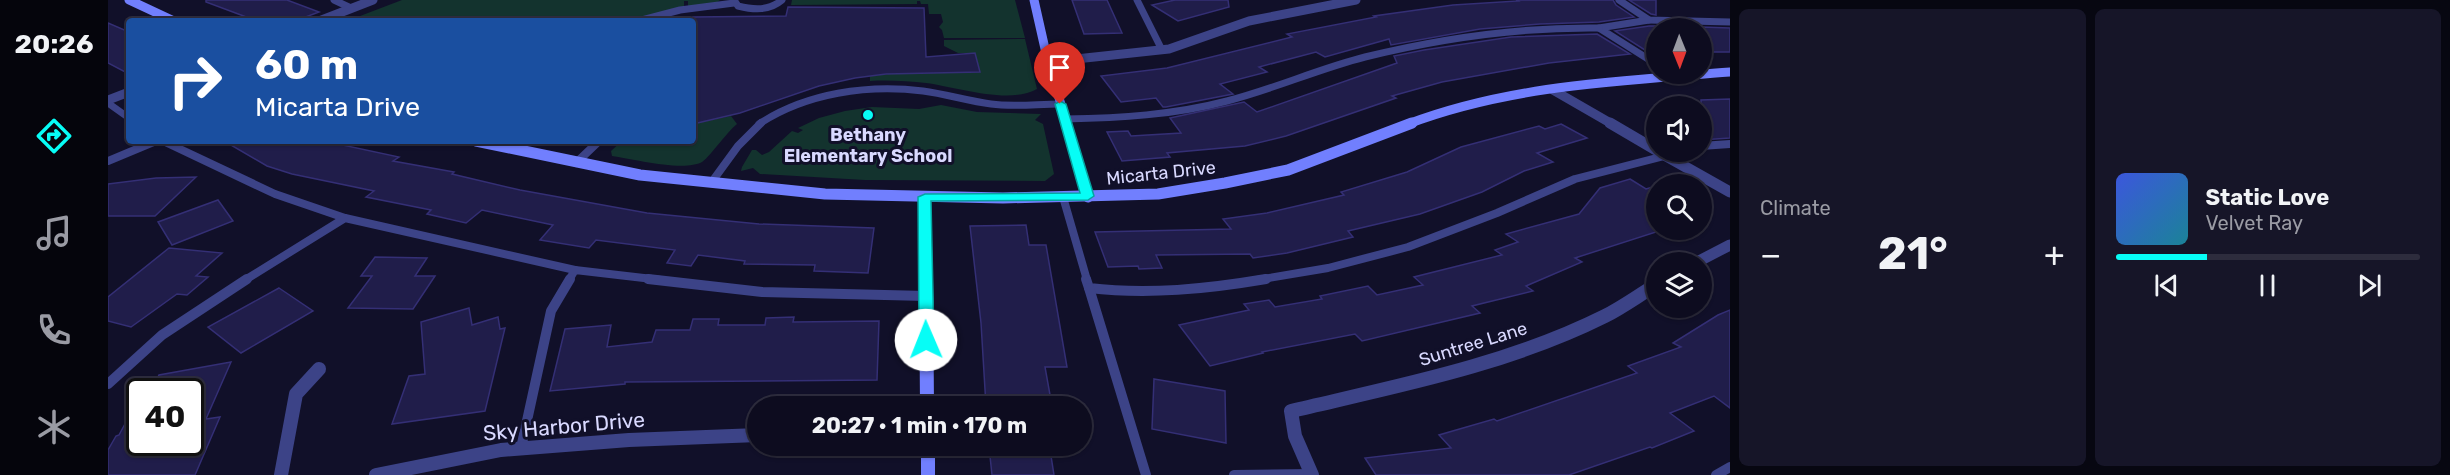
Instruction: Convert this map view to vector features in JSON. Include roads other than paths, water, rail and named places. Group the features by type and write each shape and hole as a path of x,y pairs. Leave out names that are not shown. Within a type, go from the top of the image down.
{"street":[{"path":"129,0 168,18"},
{"path":"326,18 373,0"},
{"path":"1034,0 1048,62 1088,196"},
{"path":"1048,62 1162,50 1249,21 1356,0"},
{"name":"Micarta Drive","path":"1712,73 1730,72"},
{"name":"Micarta Drive","path":"490,144 640,175 825,194 1064,197 1158,194 1277,172 1324,157 1433,115 1492,100 1553,90 1562,86 1646,78"},
{"path":"1553,90 1646,143"},
{"path":"108,101 126,93"},
{"path":"1678,162 1730,192"},
{"path":"925,197 927,396"},
{"path":"1712,254 1730,245"},
{"name":"Suntree Lane","path":"1312,475 1295,436 1291,411 1430,377 1524,349 1605,316 1646,291"},
{"path":"281,475 296,394 319,369"},
{"name":"Sky Harbor Drive","path":"376,475 501,450 628,440 747,435"},
{"path":"928,456 928,475"}],"lane":[{"path":"334,0 351,8"},
{"path":"649,18 680,10 734,1 738,6 755,9 774,6 782,0"},
{"path":"1137,0 1162,50"},
{"path":"1619,0 1646,18"},
{"path":"1065,119 1106,119 1176,112 1247,95 1363,58 1407,47 1564,27 1599,28 1646,20"},
{"path":"1712,22 1730,22"},
{"path":"1599,28 1646,58"},
{"path":"711,183 740,144 758,126 788,109 825,96 860,90 890,89 920,91 1002,105 1060,104"},
{"path":"108,101 126,116"},
{"path":"108,161 149,144"},
{"path":"170,144 322,213 575,270 762,292 926,297"},
{"path":"576,163 596,144"},
{"path":"1712,145 1730,144"},
{"path":"1089,288 1115,291 1206,289 1328,268 1408,247 1497,213 1575,179 1646,157"},
{"path":"1064,197 1146,475"},
{"path":"108,384 159,337 198,308 294,252 345,218"},
{"path":"521,448 551,311 575,270"},
{"path":"1716,475 1730,467"},
{"path":"1234,475 1312,475"}],"place":[{"name":"Bethany Elementary School","path":"868,115"}]}
